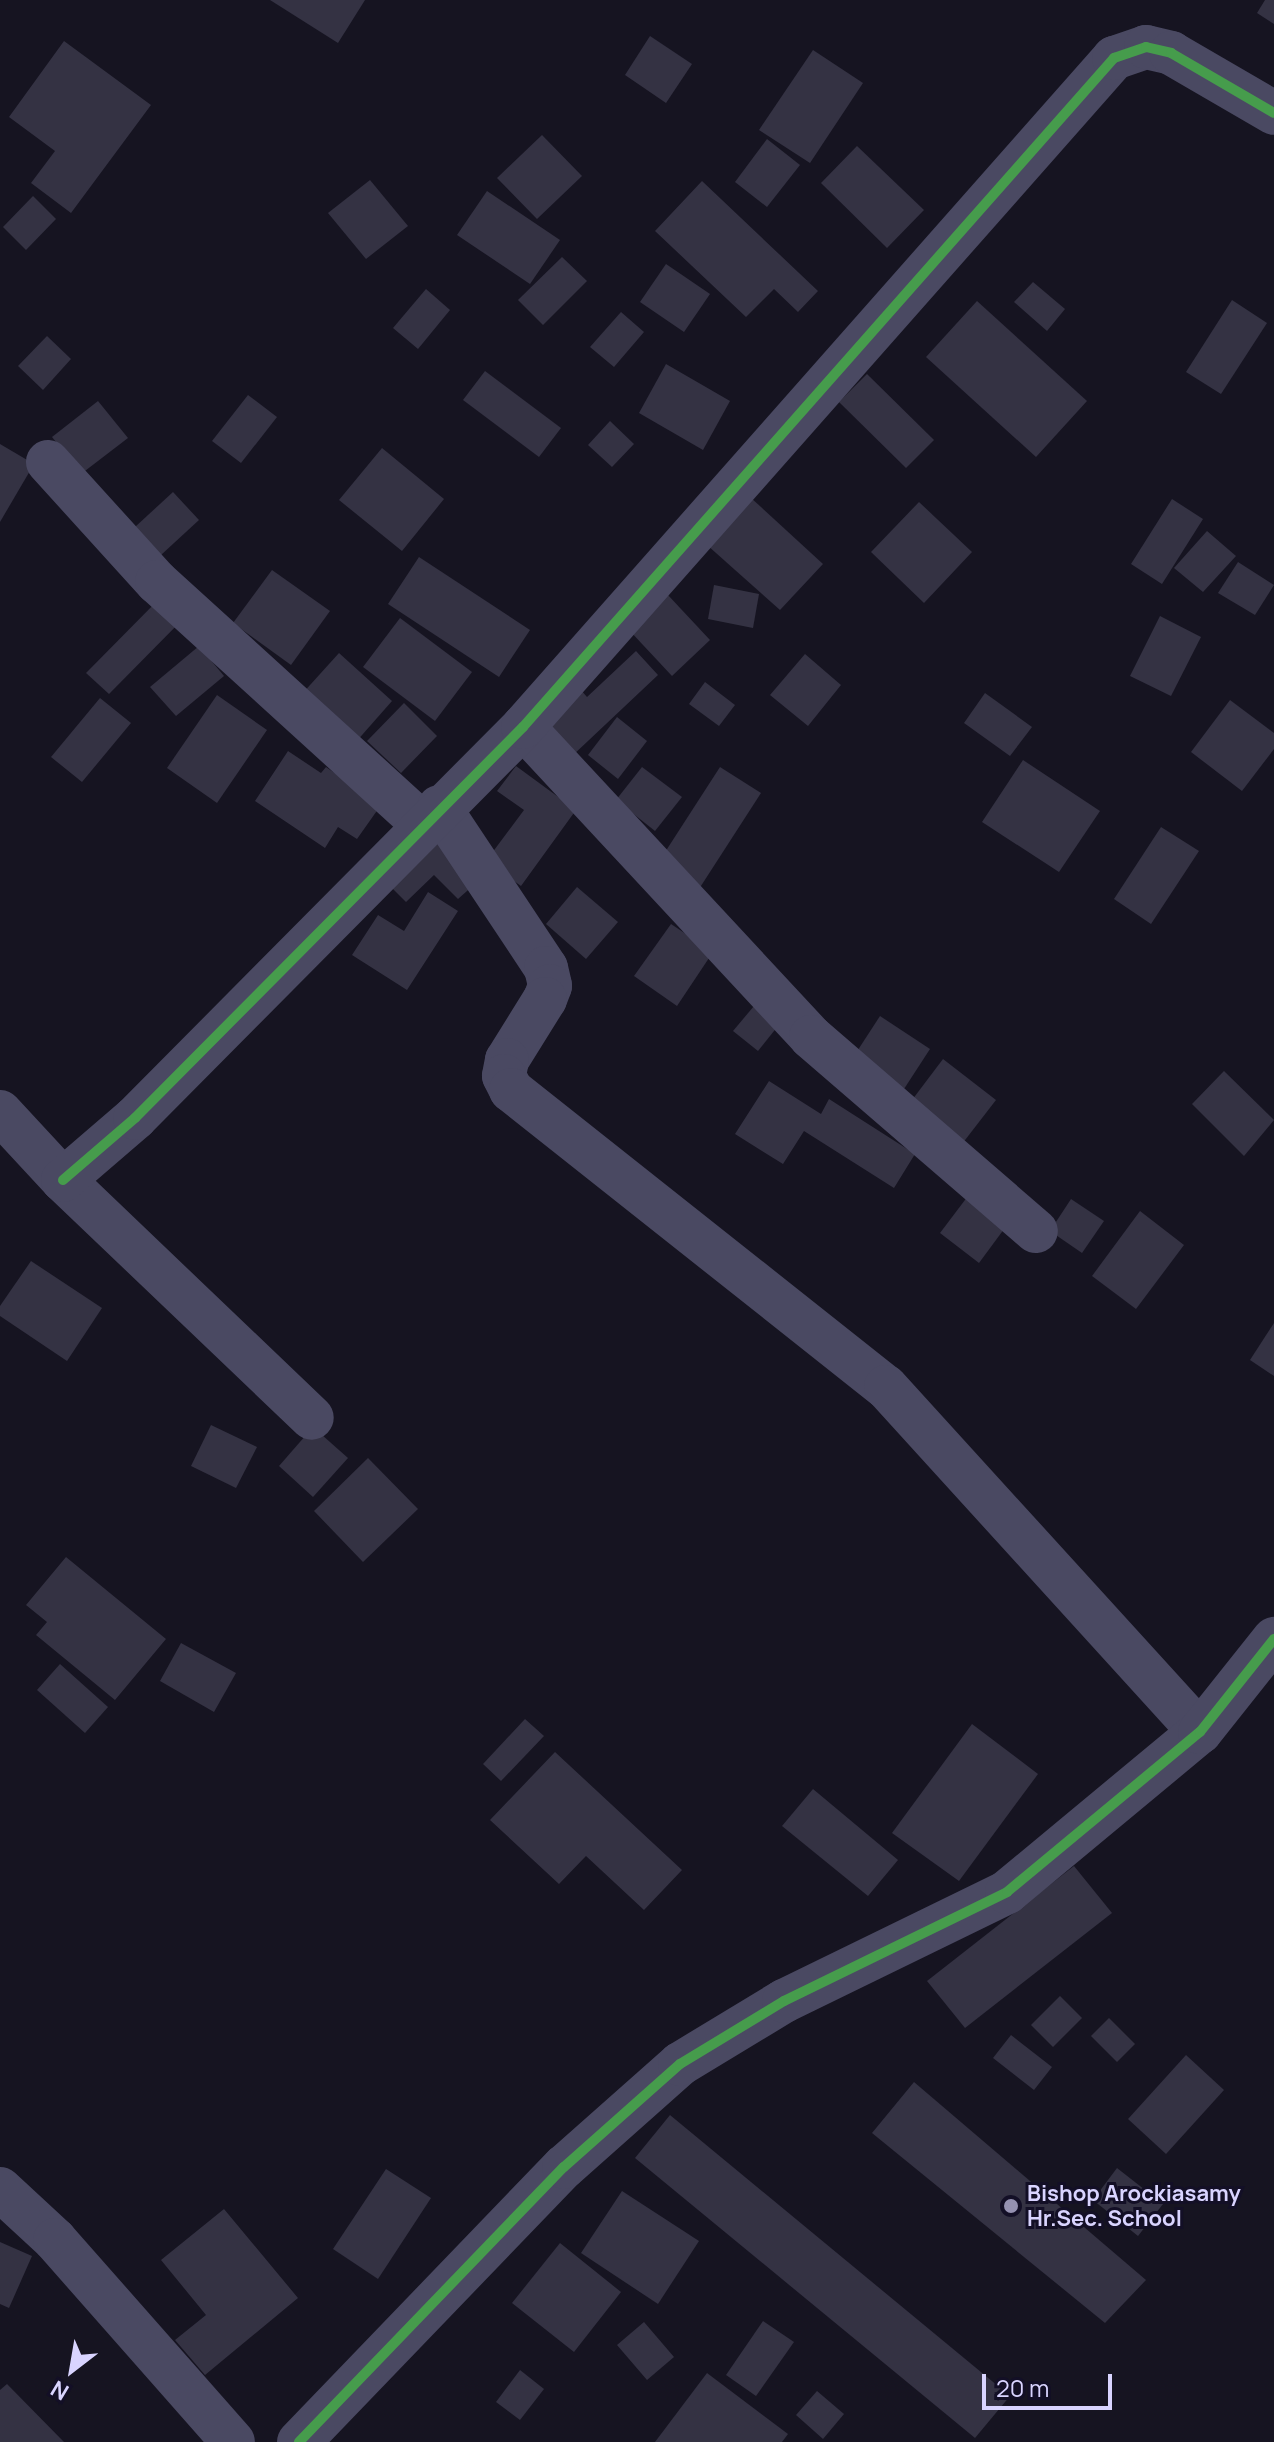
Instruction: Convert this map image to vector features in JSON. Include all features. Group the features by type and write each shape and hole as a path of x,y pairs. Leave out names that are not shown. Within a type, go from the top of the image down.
{"street":[{"path":"63,1180 135,1118 430,815 523,727 1114,58 1146,47 1171,53 1274,113"},
{"path":"48,462 157,582 430,815 546,968 550,986 545,999 507,1060 504,1076 511,1090 886,1387 1200,1732"},
{"path":"523,727 811,1037 1036,1231"},
{"path":"5,1126 312,1418"},
{"path":"299,2442 564,2167 680,2064 784,2001 1007,1892 1200,1732 1274,1639"},
{"path":"0,2189 55,2240 233,2442"}],"building":[{"path":"270,0 365,0 338,43"},
{"path":"1265,0 1274,0 1274,24 1257,13"},
{"path":"650,36 692,64 666,103 625,75"},
{"path":"64,41 151,105 71,213 31,183 55,151 9,117"},
{"path":"813,50 863,83 810,163 759,130"},
{"path":"542,135 582,176 537,219 497,178"},
{"path":"767,139 800,165 767,207 735,182"},
{"path":"857,146 924,210 887,248 821,183"},
{"path":"370,180 408,226 366,259 328,213"},
{"path":"702,181 818,291 798,312 774,289 746,317 655,231"},
{"path":"487,191 560,240 530,284 457,235"},
{"path":"33,196 56,219 26,250 3,227"},
{"path":"562,257 587,281 543,325 518,300"},
{"path":"666,264 710,294 684,332 640,302"},
{"path":"1033,282 1065,309 1047,331 1014,302"},
{"path":"426,289 450,310 418,349 393,328"},
{"path":"1232,300 1267,323 1221,394 1186,372"},
{"path":"977,301 1087,401 1036,457 926,357"},
{"path":"621,312 644,332 614,367 590,347"},
{"path":"47,336 71,359 43,390 18,366"},
{"path":"666,364 730,401 703,450 639,413"},
{"path":"485,371 561,428 539,457 463,400"},
{"path":"867,374 934,440 906,468 839,402"},
{"path":"248,395 277,417 241,463 212,441"},
{"path":"98,401 128,438 81,474 52,437"},
{"path":"610,421 634,444 612,467 588,445"},
{"path":"0,444 34,464 0,522"},
{"path":"382,448 444,499 402,551 339,500"},
{"path":"173,492 199,520 161,555 135,527"},
{"path":"750,497 823,564 780,610 707,545"},
{"path":"1172,499 1203,519 1162,584 1131,564"},
{"path":"919,502 972,552 924,603 871,552"},
{"path":"1207,531 1236,556 1203,592 1174,568"},
{"path":"419,557 530,630 499,677 388,604"},
{"path":"1238,562 1274,585 1255,615 1218,593"},
{"path":"272,570 330,611 291,665 233,623"},
{"path":"714,585 759,594 753,628 708,619"},
{"path":"165,593 187,615 109,694 86,673"},
{"path":"667,594 710,640 672,676 629,630"},
{"path":"1160,616 1201,637 1171,696 1130,676"},
{"path":"400,618 472,672 435,721 363,667"},
{"path":"199,646 224,676 176,716 150,687"},
{"path":"636,651 658,675 571,757 535,720 574,682 587,697"},
{"path":"339,653 392,701 355,743 301,695"},
{"path":"805,654 841,685 808,726 770,695"},
{"path":"705,682 735,705 719,726 689,704"},
{"path":"985,693 1032,727 1010,756 964,723"},
{"path":"217,695 267,730 217,803 167,768"},
{"path":"100,698 131,723 82,782 51,757"},
{"path":"1230,700 1274,733 1274,749 1242,791 1191,752"},
{"path":"404,703 437,736 401,773 367,741"},
{"path":"617,717 647,741 618,779 588,755"},
{"path":"288,751 321,773 326,767 381,805 357,839 338,827 325,848 255,801"},
{"path":"1023,760 1100,811 1059,872 982,822"},
{"path":"516,766 576,810 521,886 486,861 524,810 497,791"},
{"path":"642,767 682,797 655,831 616,800"},
{"path":"720,767 761,793 699,889 658,863"},
{"path":"1161,827 1199,851 1151,924 1114,899"},
{"path":"429,835 476,883 458,899 434,875 406,902 383,879"},
{"path":"577,887 618,922 586,959 546,924"},
{"path":"428,892 458,911 407,990 352,955 378,915 404,931"},
{"path":"671,924 713,952 677,1006 634,976"},
{"path":"754,1006 778,1026 758,1051 733,1031"},
{"path":"880,1016 930,1049 904,1089 854,1056"},
{"path":"943,1059 996,1100 962,1144 909,1104"},
{"path":"1224,1071 1274,1120 1244,1156 1192,1104"},
{"path":"769,1081 821,1114 829,1099 915,1154 894,1188 804,1131 783,1164 735,1134"},
{"path":"971,1192 1010,1221 979,1263 940,1233"},
{"path":"1071,1199 1104,1221 1082,1253 1050,1231"},
{"path":"1140,1211 1184,1245 1136,1309 1092,1276"},
{"path":"31,1261 102,1308 67,1361 0,1316 0,1306"},
{"path":"1274,1323 1274,1376 1250,1360"},
{"path":"211,1425 257,1447 236,1488 191,1466"},
{"path":"313,1427 348,1458 313,1497 279,1466"},
{"path":"368,1458 418,1509 363,1562 314,1511"},
{"path":"66,1557 166,1639 115,1700 36,1635 47,1622 26,1605"},
{"path":"181,1643 236,1673 214,1712 160,1681"},
{"path":"60,1664 108,1707 85,1733 37,1690"},
{"path":"525,1719 544,1736 501,1781 483,1764"},
{"path":"972,1724 1038,1774 959,1881 892,1833"},
{"path":"555,1752 682,1870 644,1910 586,1856 559,1884 490,1820"},
{"path":"813,1789 898,1860 868,1896 782,1826"},
{"path":"1074,1866 1112,1913 965,2028 927,1981"},
{"path":"1060,1996 1082,2018 1053,2047 1031,2025"},
{"path":"1109,2018 1135,2044 1117,2062 1091,2036"},
{"path":"1011,2035 1052,2067 1034,2090 993,2058"},
{"path":"1186,2055 1224,2090 1166,2154 1128,2119"},
{"name":"Bishop Arockiasamy Hr.Sec. School","path":"914,2082 1146,2280 1105,2323 872,2133"},
{"path":"670,2115 1010,2396 975,2438 635,2158"},
{"path":"1117,2168 1163,2204 1138,2236 1093,2200"},
{"path":"386,2169 431,2198 378,2279 333,2249"},
{"path":"622,2191 699,2241 658,2304 581,2253"},
{"path":"224,2209 298,2298 205,2375 175,2340 206,2315 161,2260"},
{"path":"0,2242 32,2256 9,2308 0,2304"},
{"path":"560,2243 621,2292 574,2352 512,2303"},
{"path":"763,2321 794,2342 756,2396 726,2375"},
{"path":"644,2322 674,2357 647,2380 617,2345"},
{"path":"520,2370 544,2389 520,2420 496,2402"},
{"path":"707,2373 788,2434 782,2442 655,2442"},
{"path":"7,2384 64,2442 0,2442 0,2390"},
{"path":"817,2391 844,2414 823,2439 796,2415"}],"cycle path":[{"path":"63,1180 135,1118 523,727 1114,58 1146,47 1171,53 1274,113"},
{"path":"299,2442 564,2167 680,2064 784,2001 1007,1892 1200,1732 1274,1639"}],"place":[{"name":"Bishop Arockiasamy Hr.Sec. School","path":"1011,2206"}]}
